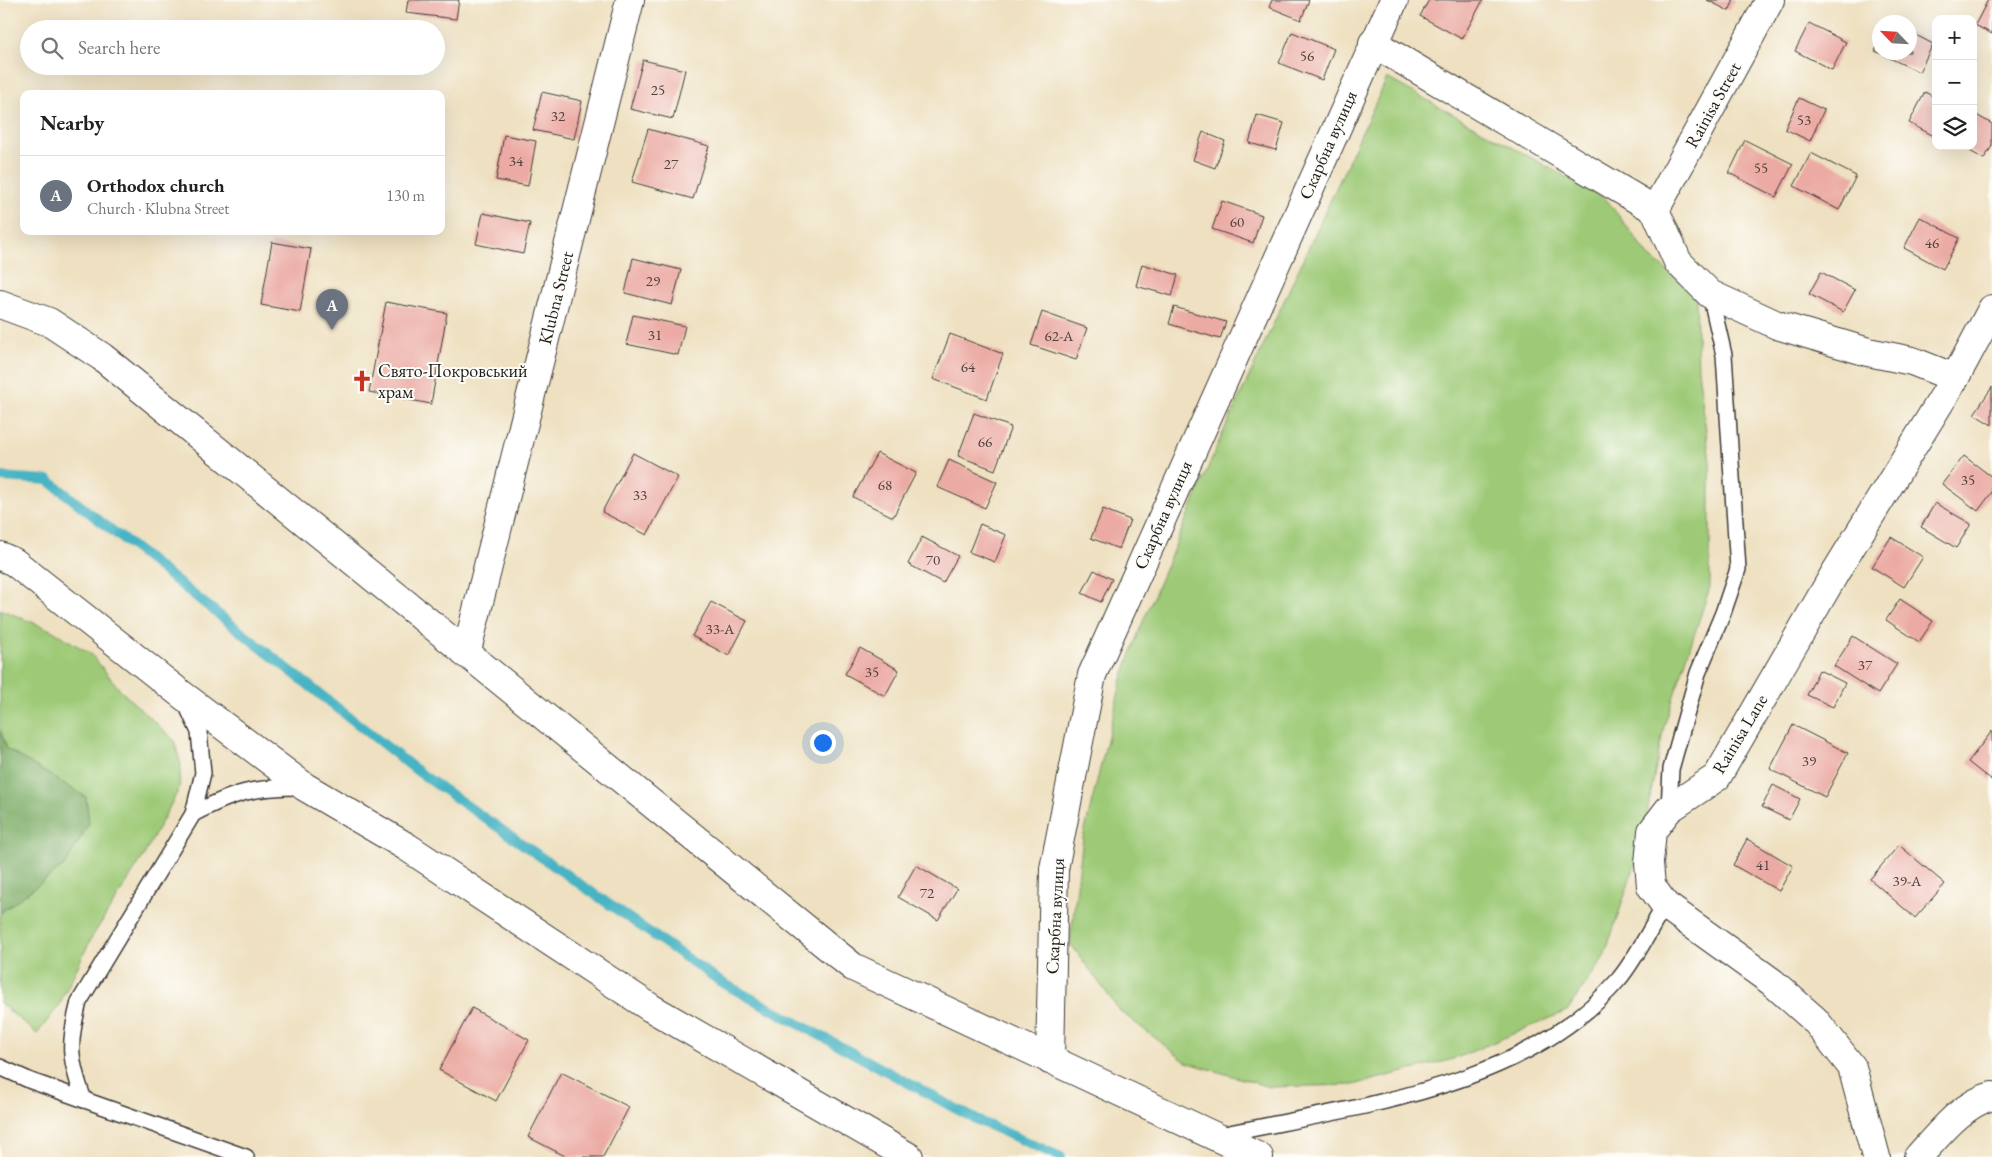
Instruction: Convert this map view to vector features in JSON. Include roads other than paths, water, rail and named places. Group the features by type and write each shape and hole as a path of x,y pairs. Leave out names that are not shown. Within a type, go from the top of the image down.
{"street":[{"name":"Klubna Street","path":"466,654 630,0"},
{"name":"Скарбна вулиця","path":"1050,1060 1054,869 1092,675 1373,43 1394,0"},
{"name":"Rainisa Street","path":"1655,210 1770,0"},
{"path":"1373,43 1655,210 1678,262 1710,294 1777,325 1868,352 1912,361 1955,378"},
{"path":"0,304 49,322 102,357 853,967 1259,1157"},
{"name":"Rainisa Lane","path":"1876,1157 1852,1066 1815,1020 1772,982 1665,905 1650,886 1648,864 1652,831 1669,809 1717,777 1835,573 1955,378 1992,309"},
{"path":"0,556 14,562 182,694 305,787 407,847 651,1008 909,1157"},
{"path":"1918,1157 1944,1129 1978,1099 1992,1096"}],"lane":[{"path":"1669,809 1671,769 1698,673 1724,613 1738,569 1724,355 1710,294"},
{"path":"84,1100 72,1068 70,1034 79,1002 193,814 203,773 199,732 182,694"},
{"path":"193,814 228,796 257,789 266,787 305,787"},
{"path":"1214,1136 1423,1092 1495,1068 1565,1030 1612,985 1619,978 1665,905"},
{"path":"0,1068 31,1081 246,1157"}],"waterway":[{"path":"0,477 48,480 420,773 721,982 977,1120 1061,1157"}],"place":[{"name":"Orthodox church","path":"332,330"},
{"name":"Свято-Покровський храм","path":"362,381"}]}
